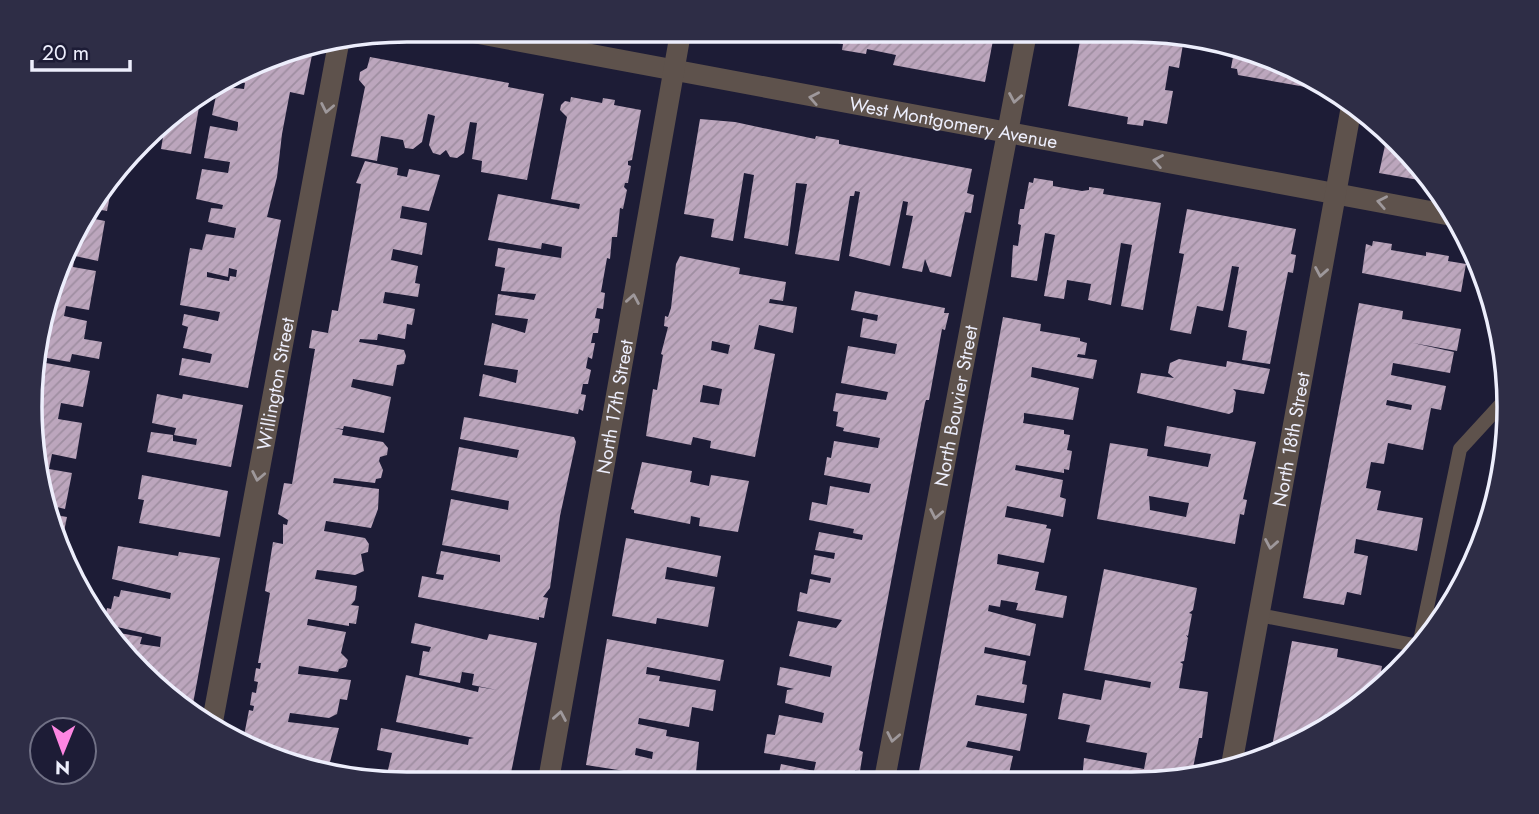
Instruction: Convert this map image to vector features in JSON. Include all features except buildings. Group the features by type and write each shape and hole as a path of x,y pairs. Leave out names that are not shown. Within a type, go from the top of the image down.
{"street":[{"name":"West Montgomery Avenue","path":"521,42 1441,214"},
{"name":"North 17th Street","path":"550,772 679,42"},
{"name":"North Bouvier Street","path":"886,772 1025,42"},
{"name":"Willington Street","path":"213,716 338,49"},
{"name":"North 18th Street","path":"1233,758 1350,114"}],"lane":[{"path":"1423,628 1460,449 1497,409"},
{"path":"1259,615 1409,644"}]}
